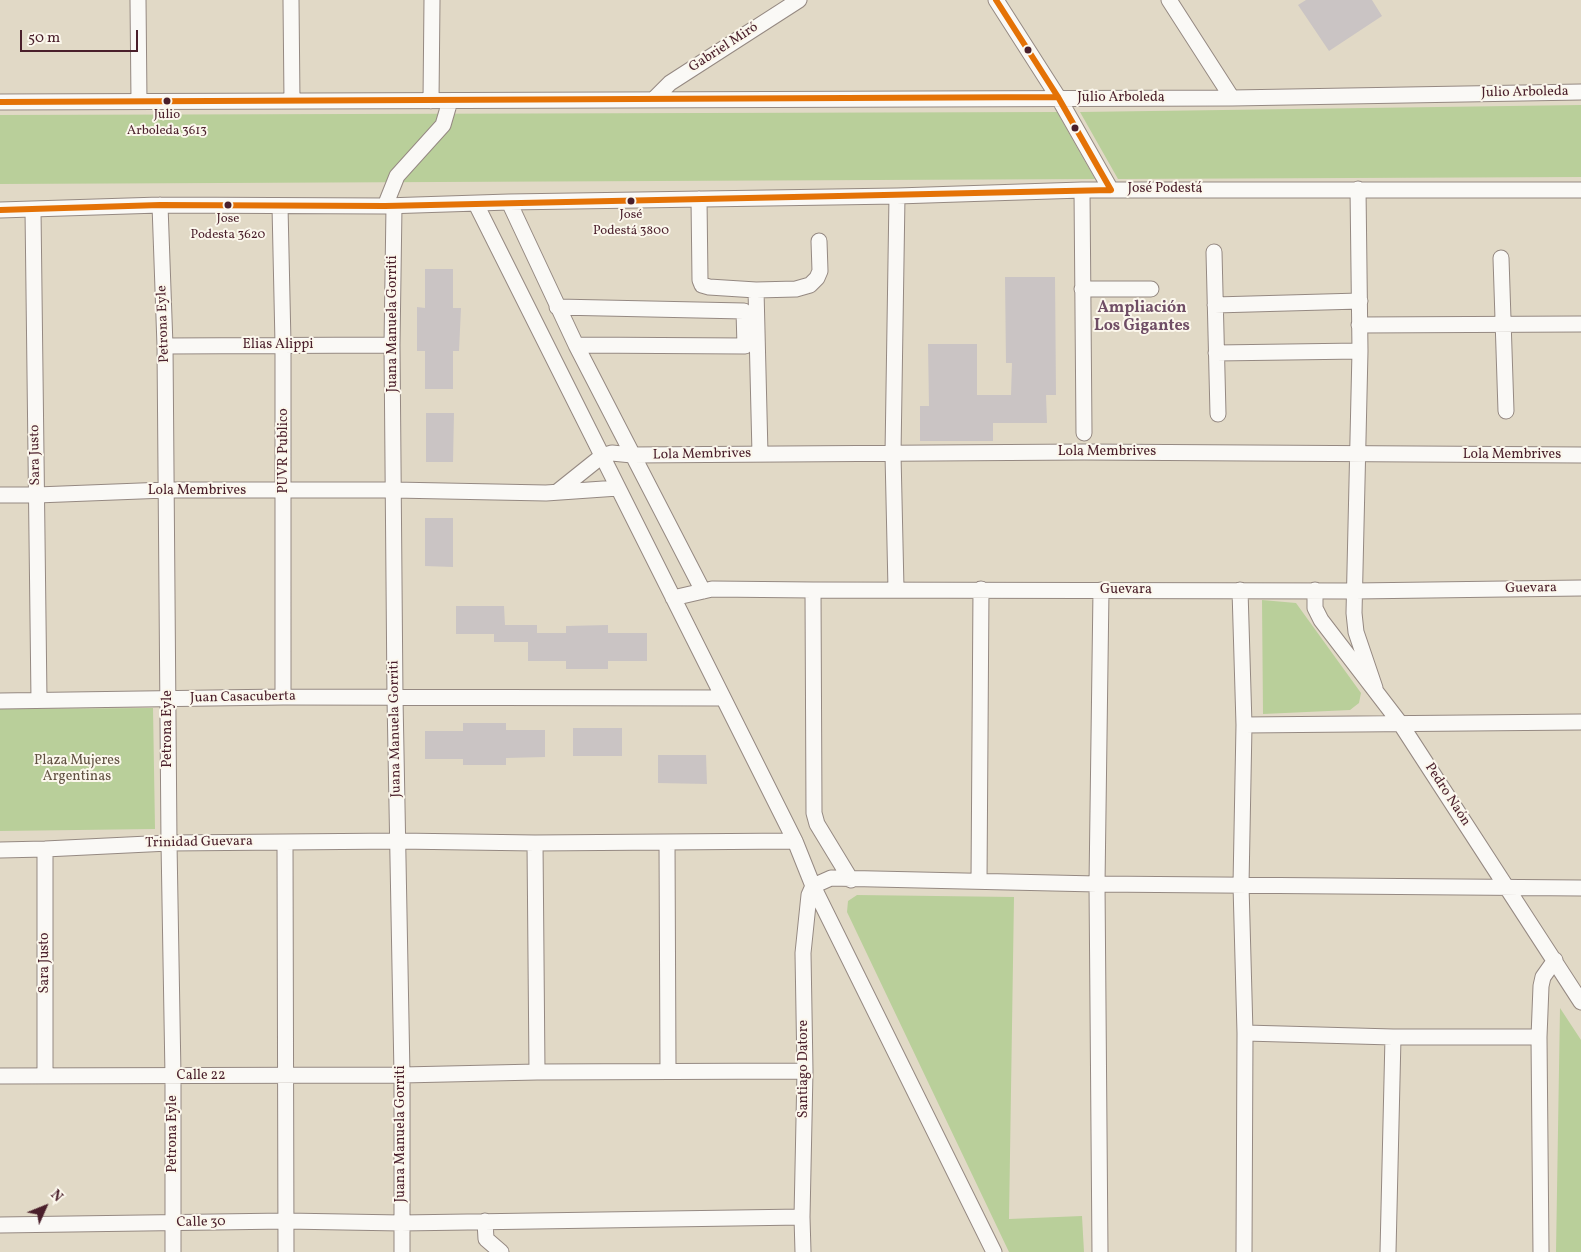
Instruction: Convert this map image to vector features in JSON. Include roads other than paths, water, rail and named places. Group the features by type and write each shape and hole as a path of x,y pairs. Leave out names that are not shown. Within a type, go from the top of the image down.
{"street":[{"path":"138,0 139,101"},
{"path":"291,0 292,101"},
{"path":"431,101 432,0"},
{"name":"Gabriel Miró","path":"653,100 670,84 799,0"},
{"path":"996,0 1058,97 1112,190"},
{"path":"1169,0 1232,98"},
{"name":"Julio Arboleda","path":"0,102 1058,97 1232,98 1581,92"},
{"path":"389,206 397,176 443,125 450,101"},
{"path":"1358,189 1360,351 1354,613 1356,632 1374,688"},
{"path":"1082,190 1084,433"},
{"name":"José Podestá","path":"0,210 160,205 389,206 700,198 897,196 1082,190 1581,190"},
{"path":"896,589 894,454 897,196"},
{"path":"700,198 700,280 702,285 756,290 796,289 810,285 817,278 820,271 819,240"},
{"path":"509,202 557,307 703,591"},
{"path":"476,204 795,841 813,886 994,1252"},
{"name":"Petrona Eyle","path":"160,205 165,346 173,1076 173,1252"},
{"name":"PUVR Publico","path":"280,206 284,491 283,697"},
{"name":"Juana Manuela Gorriti","path":"389,206 402,1075 402,1252"},
{"name":"Sara Justo","path":"33,210 39,700"},
{"path":"1214,252 1218,414"},
{"path":"1500,258 1506,411"},
{"path":"1082,289 1151,289"},
{"path":"756,290 760,454"},
{"path":"1214,305 1360,301"},
{"path":"557,307 744,311 745,346 576,345"},
{"path":"1360,325 1581,324"},
{"name":"Elias Alippi","path":"165,346 392,344"},
{"path":"1216,353 1360,351"},
{"name":"Lola Membrives","path":"602,456 612,454 1084,452 1581,455"},
{"path":"557,492 602,456"},
{"name":"Lola Membrives","path":"0,495 166,490 557,492 618,488"},
{"name":"Guevara","path":"673,598 712,589 1355,591 1581,588"},
{"path":"812,590 814,813 817,824 851,880"},
{"path":"979,882 981,590"},
{"path":"1100,1252 1097,884 1101,590"},
{"path":"1240,590 1244,725 1241,885 1245,1033 1244,1252"},
{"name":"Pedro Naón","path":"1315,590 1315,608 1321,620 1400,723 1581,1002"},
{"name":"Juan Casacuberta","path":"0,701 283,697 723,698"},
{"path":"1244,725 1581,722"},
{"name":"Trinidad Guevara","path":"0,850 169,843 399,840 535,843 795,841"},
{"path":"285,842 286,1252"},
{"path":"667,842 668,1071"},
{"path":"535,843 537,1072"},
{"name":"Sara Justo","path":"45,849 45,1076"},
{"path":"813,886 831,878 851,880 1097,884 1581,888"},
{"name":"Santiago Datore","path":"803,1252 805,1071 803,953 809,895 813,886"},
{"path":"1541,1252 1539,1036 1543,977 1554,960"},
{"path":"1245,1033 1393,1037 1539,1036"},
{"path":"1388,1252 1393,1037"},
{"name":"Calle 22","path":"0,1076 805,1071"},
{"name":"Calle 30","path":"0,1225 802,1217"},
{"path":"485,1221 486,1239 502,1252"}],"place":[{"name":"Julio Arboleda 3613","path":"167,101"},
{"name":"José Podestá 3800","path":"631,201"},
{"name":"Jose Podesta 3620","path":"228,205"}],"district":[{"name":"Ampliación Los Gigantes","path":"1142,318"}],"park label":[{"name":"Plaza Mujeres Argentinas","path":"77,770"}]}
